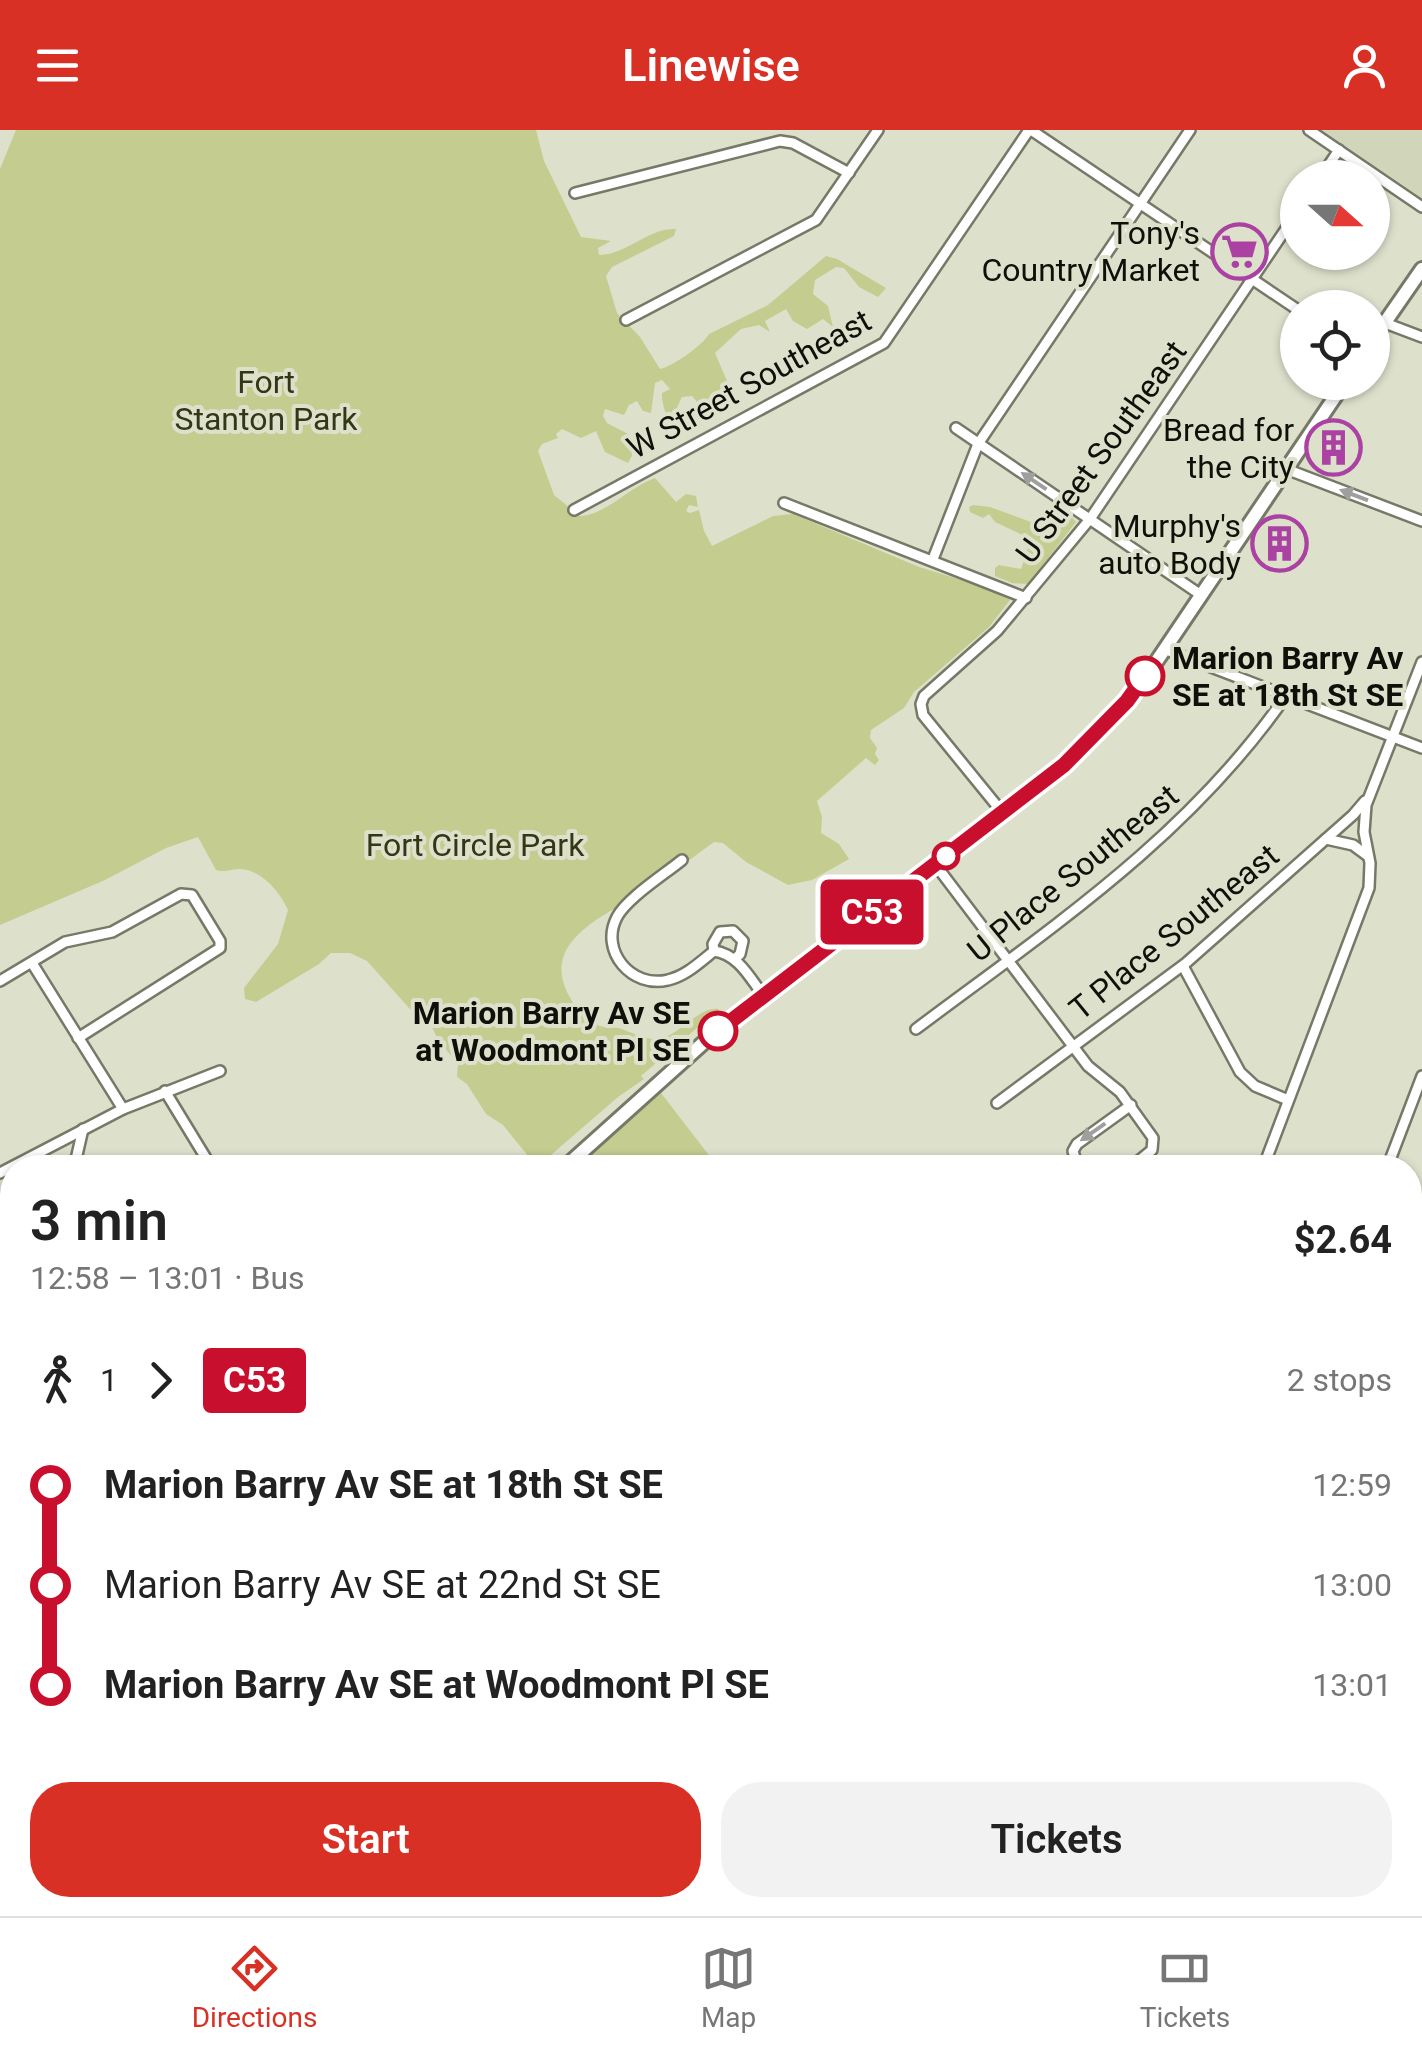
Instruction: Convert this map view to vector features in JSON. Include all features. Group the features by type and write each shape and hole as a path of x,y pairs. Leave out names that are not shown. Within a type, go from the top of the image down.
{"main road":[{"path":"1390,316 1422,269"},
{"path":"578,1155 658,1080 1088,742 1127,701 1332,400"}],"street":[{"path":"626,320 813,222 878,130"},
{"path":"1030,130 1280,298"},
{"name":"W Street Southeast","path":"574,510 884,343 1030,130"},
{"path":"933,559 978,444 1190,130"},
{"path":"1309,130 1422,206"},
{"path":"575,193 780,141 792,143 849,173"},
{"path":"1332,160 1339,150"},
{"name":"U Street Southeast","path":"1002,812 922,715 922,701 990,638 1090,519 1280,238"},
{"path":"1390,325 1422,337"},
{"path":"956,428 1201,595"},
{"path":"1286,469 1422,521"},
{"path":"784,503 1026,598"},
{"path":"1164,649 1422,748"},
{"path":"1268,1155 1369,888 1364,820 1372,789 1422,662"},
{"name":"U Place Southeast","path":"916,1029 1119,877 1171,831 1235,764 1286,696"},
{"name":"T Place Southeast","path":"997,1103 1183,966 1353,815 1372,789"},
{"path":"1326,839 1352,845 1369,856"},
{"path":"682,860 617,916 613,930 618,961 633,974 658,982 681,976 714,952 729,954 764,995"},
{"path":"935,864 1088,1066 1106,1078 1131,1105 1153,1138 1147,1155"},
{"path":"0,981 65,942 112,932 188,894 220,941 220,948 78,1038"},
{"path":"714,952 713,944 720,932 734,931 743,941 735,959"},
{"path":"32,963 122,1109"},
{"path":"1183,966 1242,1075 1255,1086 1288,1100"},
{"path":"34,1155 122,1109 220,1071"},
{"path":"1392,1155 1422,1076"},
{"path":"165,1092 204,1155"},
{"path":"1073,1155 1077,1144 1131,1105"},
{"path":"77,1155 83,1129"}],"shaded area":[{"path":"1322,130 1422,130 1422,198 1390,176 1390,160 1366,160"},
{"path":"1224,233 1260,257 1253,267 1248,268 1215,245"}],"green space":[{"path":"16,130 536,130 544,161 581,237 611,241 598,248 599,255 620,250 656,232 676,229 674,236 612,267 606,276 617,313 640,337 660,369 687,355 709,334 768,305 826,256 886,288 878,297 859,287 844,268 836,267 815,280 813,294 828,306 833,327 823,319 807,329 793,321 786,309 765,321 770,332 759,325 741,329 715,353 730,388 727,397 704,411 692,396 682,397 674,414 681,437 665,411 662,393 670,389 662,380 655,383 651,413 643,411 637,401 629,405 624,415 605,409 607,423 630,435 632,456 628,463 605,452 596,431 581,438 562,429 556,434 558,438 542,444 538,451 554,495 580,516 599,511 655,478 676,502 686,494 696,496 698,507 689,505 686,511 699,510 712,546 773,516 793,514 919,567 997,591 1010,600 989,627 914,692 904,708 871,730 870,738 879,760 875,765 866,758 817,801 821,833 839,844 849,859 812,880 788,885 746,862 723,843 714,842 663,880 595,921 568,947 562,962 563,980 574,1005 603,1027 661,1038 703,1012 719,1009 641,1076 644,1079 551,1155 527,1155 503,1125 486,1114 467,1084 457,1077 458,1064 432,1027 410,1009 367,961 350,953 331,953 256,1002 245,999 244,988 278,944 288,910 275,889 256,873 216,870 198,837 0,925 0,169"},
{"path":"973,505 990,507 1042,526 1058,510 1068,513 1076,522 1028,584 1012,583 995,576 995,568 999,565 1021,569 1031,539 995,522 989,514 983,518 970,512"},
{"path":"661,1093 709,1155 591,1155"}],"bus line":[{"name":"C53","path":"718,1031 1064,765 1127,701 1145,676"}],"place":[{"name":"Tony's Country Market","path":"1239,251"},
{"name":"Bread for the City","path":"1333,448"},
{"name":"Murphy's auto Body","path":"1280,544"},
{"name":"Marion Barry Av SE at 18th St SE","path":"1145,676"},
{"name":"Marion Barry Av SE at Woodmont Pl SE","path":"718,1031"}],"park label":[{"name":"Fort Stanton Park","path":"266,400"},
{"name":"Fort Circle Park","path":"475,845"}]}
